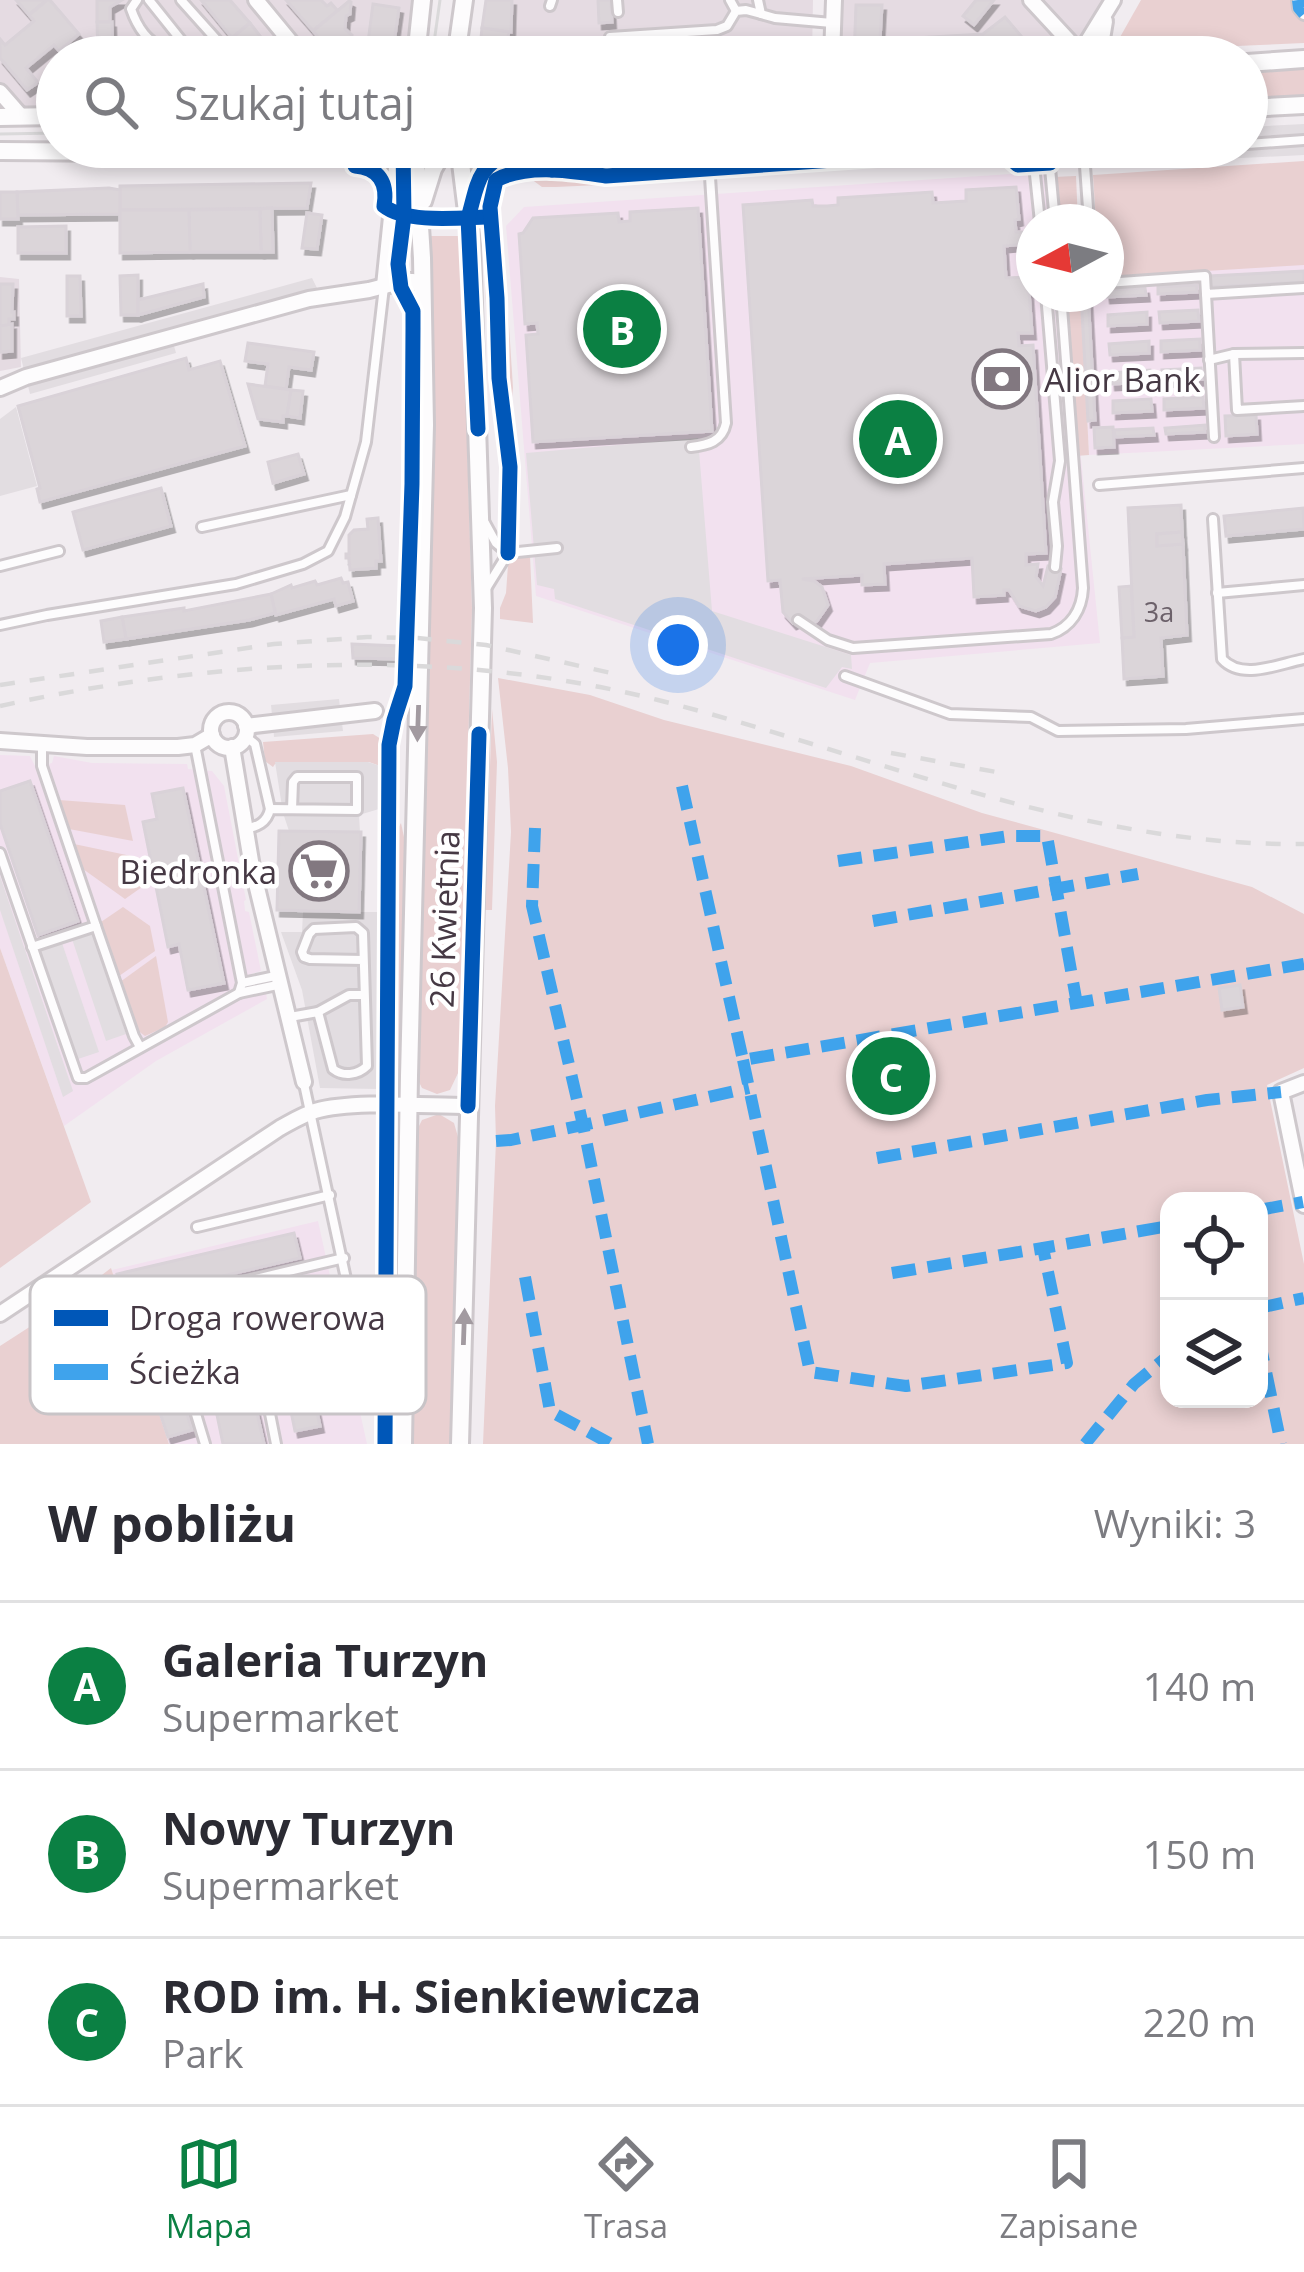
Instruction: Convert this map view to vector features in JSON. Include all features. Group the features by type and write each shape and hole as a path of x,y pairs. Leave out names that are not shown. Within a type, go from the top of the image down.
{"street":[{"path":"256,0 286,36"},
{"path":"418,36 422,0"},
{"path":"459,36 464,0"},
{"path":"833,36 834,0"},
{"path":"1031,0 1062,36"},
{"path":"1298,0 1304,14"},
{"path":"1091,36 1111,4"},
{"path":"1102,36 1111,4"},
{"path":"1268,62 1304,59"},
{"path":"0,92 21,116"},
{"path":"1268,107 1304,105"},
{"path":"0,117 36,116"},
{"path":"0,151 36,151"},
{"path":"384,286 403,168"},
{"name":"26 Kwietnia","path":"405,1276 425,425 420,216 410,168"},
{"path":"420,216 436,168"},
{"path":"452,168 468,218"},
{"path":"468,218 474,190 486,168"},
{"name":"26 Kwietnia","path":"460,1444 483,608 468,218"},
{"path":"0,388 309,298 411,280 423,287"},
{"path":"246,731 375,711"},
{"path":"227,712 237,714 246,731 232,747 219,745 212,735 214,720 227,712"},
{"path":"0,741 135,748 195,745 212,735"},
{"path":"232,747 244,829 304,1082"},
{"path":"1304,1083 1281,1092 1304,1205"},
{"path":"57,1276 280,1128 310,1113 351,1106 468,1106"},
{"path":"0,1314 30,1294"},
{"name":"26 Kwietnia","path":"403,1414 403,1444"}],"lane":[{"path":"136,0 131,9 146,36"},
{"path":"148,0 178,36"},
{"path":"182,0 213,36"},
{"path":"617,0 618,12"},
{"path":"730,0 736,10"},
{"path":"758,0 761,14"},
{"path":"736,10 834,22"},
{"path":"623,36 717,29 727,26 736,10"},
{"path":"1268,143 1304,140"},
{"path":"692,447 716,441 726,423 706,168"},
{"path":"1034,168 1038,204"},
{"path":"1050,168 1053,204"},
{"path":"1085,168 1088,204"},
{"path":"1124,282 1204,276 1214,437"},
{"path":"0,626 222,586 316,560 334,544 366,442 384,286"},
{"path":"1206,294 1304,289"},
{"path":"1048,312 1060,461 1053,502 1058,546 1054,568"},
{"path":"798,620 828,640 853,647 1051,634 1073,618 1083,588 1061,312"},
{"path":"1209,360 1234,354 1304,353"},
{"path":"1234,354 1237,410 1304,406"},
{"path":"1100,484 1304,468"},
{"path":"202,527 351,495"},
{"path":"481,504 489,532 508,553 557,548"},
{"path":"1213,519 1222,658 1230,668 1247,671 1304,659"},
{"path":"0,566 59,551"},
{"path":"483,608 491,578 508,553"},
{"path":"1217,593 1304,585"},
{"path":"845,676 939,711 1024,716 1058,731 1186,729 1304,719"},
{"path":"244,829 258,827 270,809 255,744 246,731"},
{"path":"42,743 43,766 140,1047"},
{"path":"195,745 240,988"},
{"path":"270,809 357,810 358,777 297,777 292,809"},
{"path":"0,853 78,1078 86,1078 240,988 281,980"},
{"path":"32,947 96,926"},
{"path":"318,1012 333,1069 358,1073 367,1066 363,932 356,927 314,928 302,952 310,959 363,960"},
{"path":"290,1017 318,1012 349,995 363,994"},
{"path":"304,1082 347,1276"},
{"path":"196,1227 330,1195"},
{"path":"268,1276 344,1258"},
{"path":"196,1414 205,1444"},
{"path":"270,1414 276,1444"}],"shaded area":[{"path":"0,0 416,0 411,36 36,36 36,112 0,112"},
{"path":"486,0 813,0 812,36 482,36"},
{"path":"837,0 1107,0 1086,36 836,36"},
{"path":"1141,0 1304,0 1304,43 1268,45 1268,36 1121,36"},
{"path":"1304,69 1304,98 1268,100 1268,70"},
{"path":"1304,124 1304,155 1268,157 1268,126"},
{"path":"1304,161 1304,265 1124,276 1124,204 1095,204 1093,175 1268,168 1268,163"},
{"path":"560,168 678,168 635,172"},
{"path":"702,171 705,180 556,187 542,187 527,176 569,173 605,178"},
{"path":"1053,171 1056,204 1016,204 1016,312 1066,312 1100,643 870,663 855,700 536,596 506,226 524,207"},
{"path":"1076,176 1077,204 1056,204 1054,177"},
{"path":"429,236 461,236 472,609 459,1071 450,1090 437,1094 422,1088 417,1078 433,391"},
{"path":"483,236 490,236 500,400 495,400 489,369"},
{"path":"495,237 504,247 513,388 512,397 505,399 500,370"},
{"path":"1304,264 1304,444 1089,455 1082,312 1124,312 1124,276"},
{"path":"0,277 19,279 21,367 0,371"},
{"path":"312,278 317,288 169,328 176,353 30,394 21,358"},
{"path":"1065,312 1082,312 1089,455 1076,456"},
{"path":"16,407 37,486 0,496 0,419"},
{"path":"698,438 712,611 851,655 852,669 842,667 826,688 555,599 554,589 537,585 526,453"},
{"path":"530,556 533,623 500,619 508,565 513,558"},
{"path":"498,678 590,695 664,720 851,766 982,813 1252,887 1304,914 1304,1068 1267,1085 1304,1264 1304,1444 483,1444 511,832"},
{"path":"339,699 343,731 274,737 271,705"},
{"path":"492,709 497,762 492,910 485,910"},
{"path":"373,734 381,739 380,766 369,762 273,767 265,761 263,742"},
{"path":"0,755 30,756 36,768 52,763 54,756 92,763 187,764 188,769 212,771 224,786 245,911 249,912 261,971 251,974 258,995 266,994 267,999 156,1061 64,1126 0,948"},
{"path":"275,762 380,766 379,809 359,815 360,832 289,831"},
{"path":"59,800 125,805 133,841 69,829"},
{"path":"401,823 407,851 401,1076 398,1090 390,1097 394,836"},
{"path":"74,844 136,857 142,887 125,899 83,869"},
{"path":"0,876 73,1091 63,1097 0,910"},
{"path":"123,907 150,926 155,951 119,976 101,922"},
{"path":"303,912 381,912 378,1089 320,1088 302,990 281,932 302,932"},
{"path":"92,932 126,1034 106,1041 72,939"},
{"path":"62,943 99,1052 75,1060 38,951"},
{"path":"0,948 91,1202 0,1268"},
{"path":"156,956 168,1022 145,1036 137,1030 120,982"},
{"path":"439,1114 454,1123 458,1137 451,1444 410,1444 410,1414 426,1414 426,1276 413,1276 415,1134 422,1120"},
{"path":"389,1151 400,1152 398,1276 388,1276"},
{"path":"318,1221 330,1276 114,1276 112,1270"},
{"path":"30,1327 30,1414 159,1414 169,1444 0,1444 0,1346"},
{"path":"159,1414 360,1414 367,1444 169,1444"}],"building":[{"path":"16,0 47,0 29,15"},
{"path":"50,0 79,34 36,36 36,60 26,68 36,84 27,90 0,58 0,39 5,45 34,21 29,15"},
{"path":"97,0 122,0 110,7 110,22 97,22"},
{"path":"201,0 230,0 250,23 230,36"},
{"path":"286,0 321,0 338,11 313,31"},
{"path":"486,0 512,0 511,32 482,28"},
{"path":"598,0 611,0 612,22 599,23"},
{"path":"976,0 994,0 974,25 963,16"},
{"path":"351,2 345,29 352,36 317,36 313,31"},
{"path":"373,4 399,8 395,36 369,36"},
{"path":"856,5 882,5 880,36 855,36"},
{"path":"1005,17 1021,36 949,36 983,34"},
{"path":"97,22 112,22 112,36 97,36"},
{"path":"250,23 260,36 234,36"},
{"path":"482,28 509,32 508,36 481,36"},
{"path":"311,183 307,208 120,210 120,186"},
{"path":"1016,187 1016,245 1004,246 1006,278 1016,278 1016,312 1030,312 1032,333 1018,333 1019,346 1033,345 1046,553 1026,554 1026,565 1038,564 1036,577 1043,586 1048,566 1061,569 1055,597 1036,611 1019,606 1009,590 1004,595 974,597 972,558 884,564 885,584 862,585 862,575 802,579 822,587 828,605 812,624 803,618 793,623 783,612 780,580 768,581 743,205 812,200 813,206 827,206 838,205 838,198 932,192 933,203 966,201 966,190"},
{"path":"120,190 120,214 18,215 17,192"},
{"path":"0,192 17,192 18,219 0,219"},
{"path":"272,208 273,252 261,252 260,209"},
{"path":"698,208 712,431 533,442 526,335 538,334 537,323 525,324 519,234 533,218 618,213 619,222 630,221 630,212"},
{"path":"260,209 261,252 190,252 189,210"},
{"path":"120,210 189,210 190,252 120,253"},
{"path":"307,213 322,215 317,249 302,248"},
{"path":"66,226 66,253 18,253 18,227"},
{"path":"1304,271 1304,282 1211,287 1210,276"},
{"path":"138,275 138,315 121,315 120,276"},
{"path":"67,276 80,276 81,316 67,316"},
{"path":"0,284 13,284 14,319 9,319 9,326 0,326"},
{"path":"203,284 204,297 138,315 138,300"},
{"path":"1197,285 1197,292 1158,294 1158,287"},
{"path":"1145,288 1146,295 1124,296 1124,289"},
{"path":"1198,310 1199,321 1160,323 1159,312"},
{"path":"1082,312 1089,312 1095,420 1088,421"},
{"path":"1147,312 1147,324 1108,326 1108,315"},
{"path":"12,324 12,351 0,352 0,326"},
{"path":"1200,339 1200,350 1161,352 1161,341"},
{"path":"1149,341 1149,353 1110,355 1109,344"},
{"path":"248,343 314,352 311,370 289,367 286,389 265,386 268,364 245,361"},
{"path":"186,358 189,370 220,361 245,446 40,502 18,406"},
{"path":"1201,368 1202,379 1163,381 1162,370"},
{"path":"1150,370 1151,382 1112,384 1111,373"},
{"path":"248,384 291,390 283,422 258,419"},
{"path":"291,390 303,391 300,418 287,416"},
{"path":"1203,397 1204,408 1164,410 1164,399"},
{"path":"1151,399 1152,411 1113,413 1113,401"},
{"path":"1256,415 1257,434 1226,436 1225,416"},
{"path":"1205,425 1205,432 1166,434 1165,428"},
{"path":"1113,427 1114,447 1095,448 1094,428"},
{"path":"1153,428 1154,435 1115,437 1114,430"},
{"path":"298,454 304,474 273,483 268,462"},
{"path":"161,488 171,526 83,550 73,512"},
{"path":"1181,505 1182,532 1157,534 1157,546 1183,544 1187,635 1161,638 1163,676 1124,679 1122,638 1134,637 1128,508"},
{"path":"1303,508 1304,529 1226,536 1224,516"},
{"path":"378,518 381,561 376,561 376,568 350,570 346,558 349,535 368,529 367,519"},
{"path":"1182,532 1183,544 1157,546 1157,534"},
{"path":"341,578 348,582 353,601 336,606 334,599 276,615 271,594 291,585 315,581 317,585"},
{"path":"1131,586 1134,637 1122,638 1119,587"},
{"path":"271,594 275,613 126,639 122,617"},
{"path":"122,617 126,639 104,642 101,621"},
{"path":"352,644 399,646 398,659 353,658"},
{"path":"30,781 78,921 38,935 0,824 0,791"},
{"path":"183,788 224,983 188,990 179,944 168,947 143,822 157,819 152,794"},
{"name":"Biedronka","path":"279,831 361,832 359,912 277,910"},
{"path":"1240,985 1243,1007 1222,1010 1219,988"},
{"path":"294,1233 300,1258 222,1276 117,1274"},
{"path":"160,1414 187,1414 192,1430 168,1437"},
{"path":"217,1414 257,1414 264,1444 223,1444"},
{"path":"292,1414 318,1414 320,1426 295,1431"}],"tram line":[{"path":"435,36 440,0"},
{"path":"0,134 36,133"}],"railway":[{"path":"0,685 274,644 367,637 486,645 611,673"},
{"path":"0,706 81,690 246,669 329,665 495,672 658,700 1058,814 1221,841 1304,844"},
{"path":"891,753 1002,773"}],"marked path":[{"path":"1298,0 1304,14"},
{"path":"682,786 743,1060 1304,964"},
{"path":"535,828 532,906 583,1125 749,1088"},
{"path":"838,861 1009,836 1047,836 1077,1004"},
{"path":"873,921 1138,874"},
{"path":"743,1060 810,1372 906,1386 1067,1363 1043,1248 1160,1228"},
{"path":"877,1158 1207,1100 1281,1092"},
{"path":"496,1141 583,1125 648,1444"},
{"path":"1268,1208 1303,1202"},
{"path":"892,1273 1043,1248"},
{"path":"525,1277 550,1411 611,1444"},
{"path":"1268,1306 1304,1298"},
{"path":"1085,1444 1134,1384 1160,1362"},
{"path":"1268,1381 1281,1444"}],"cycle path":[{"path":"362,168 380,178 384,206 393,211 432,218 485,217"},
{"path":"386,1276 389,745 405,686 412,484 413,311 401,288 398,264 403,168"},
{"path":"478,429 468,218 487,168"},
{"path":"548,168 552,170"},
{"path":"508,553 510,467 499,378 490,207 496,180 536,170 606,176 720,168"},
{"path":"468,1106 479,734"},
{"path":"385,1414 385,1444"}],"place":[{"name":"Nowy Turzyn","path":"622,329"},
{"name":"Alior Bank","path":"1002,379"},
{"name":"Galeria Turzyn","path":"898,439"},
{"name":"Biedronka","path":"319,871"},
{"name":"ROD im. H. Sienkiewicza","path":"891,1076"}]}
